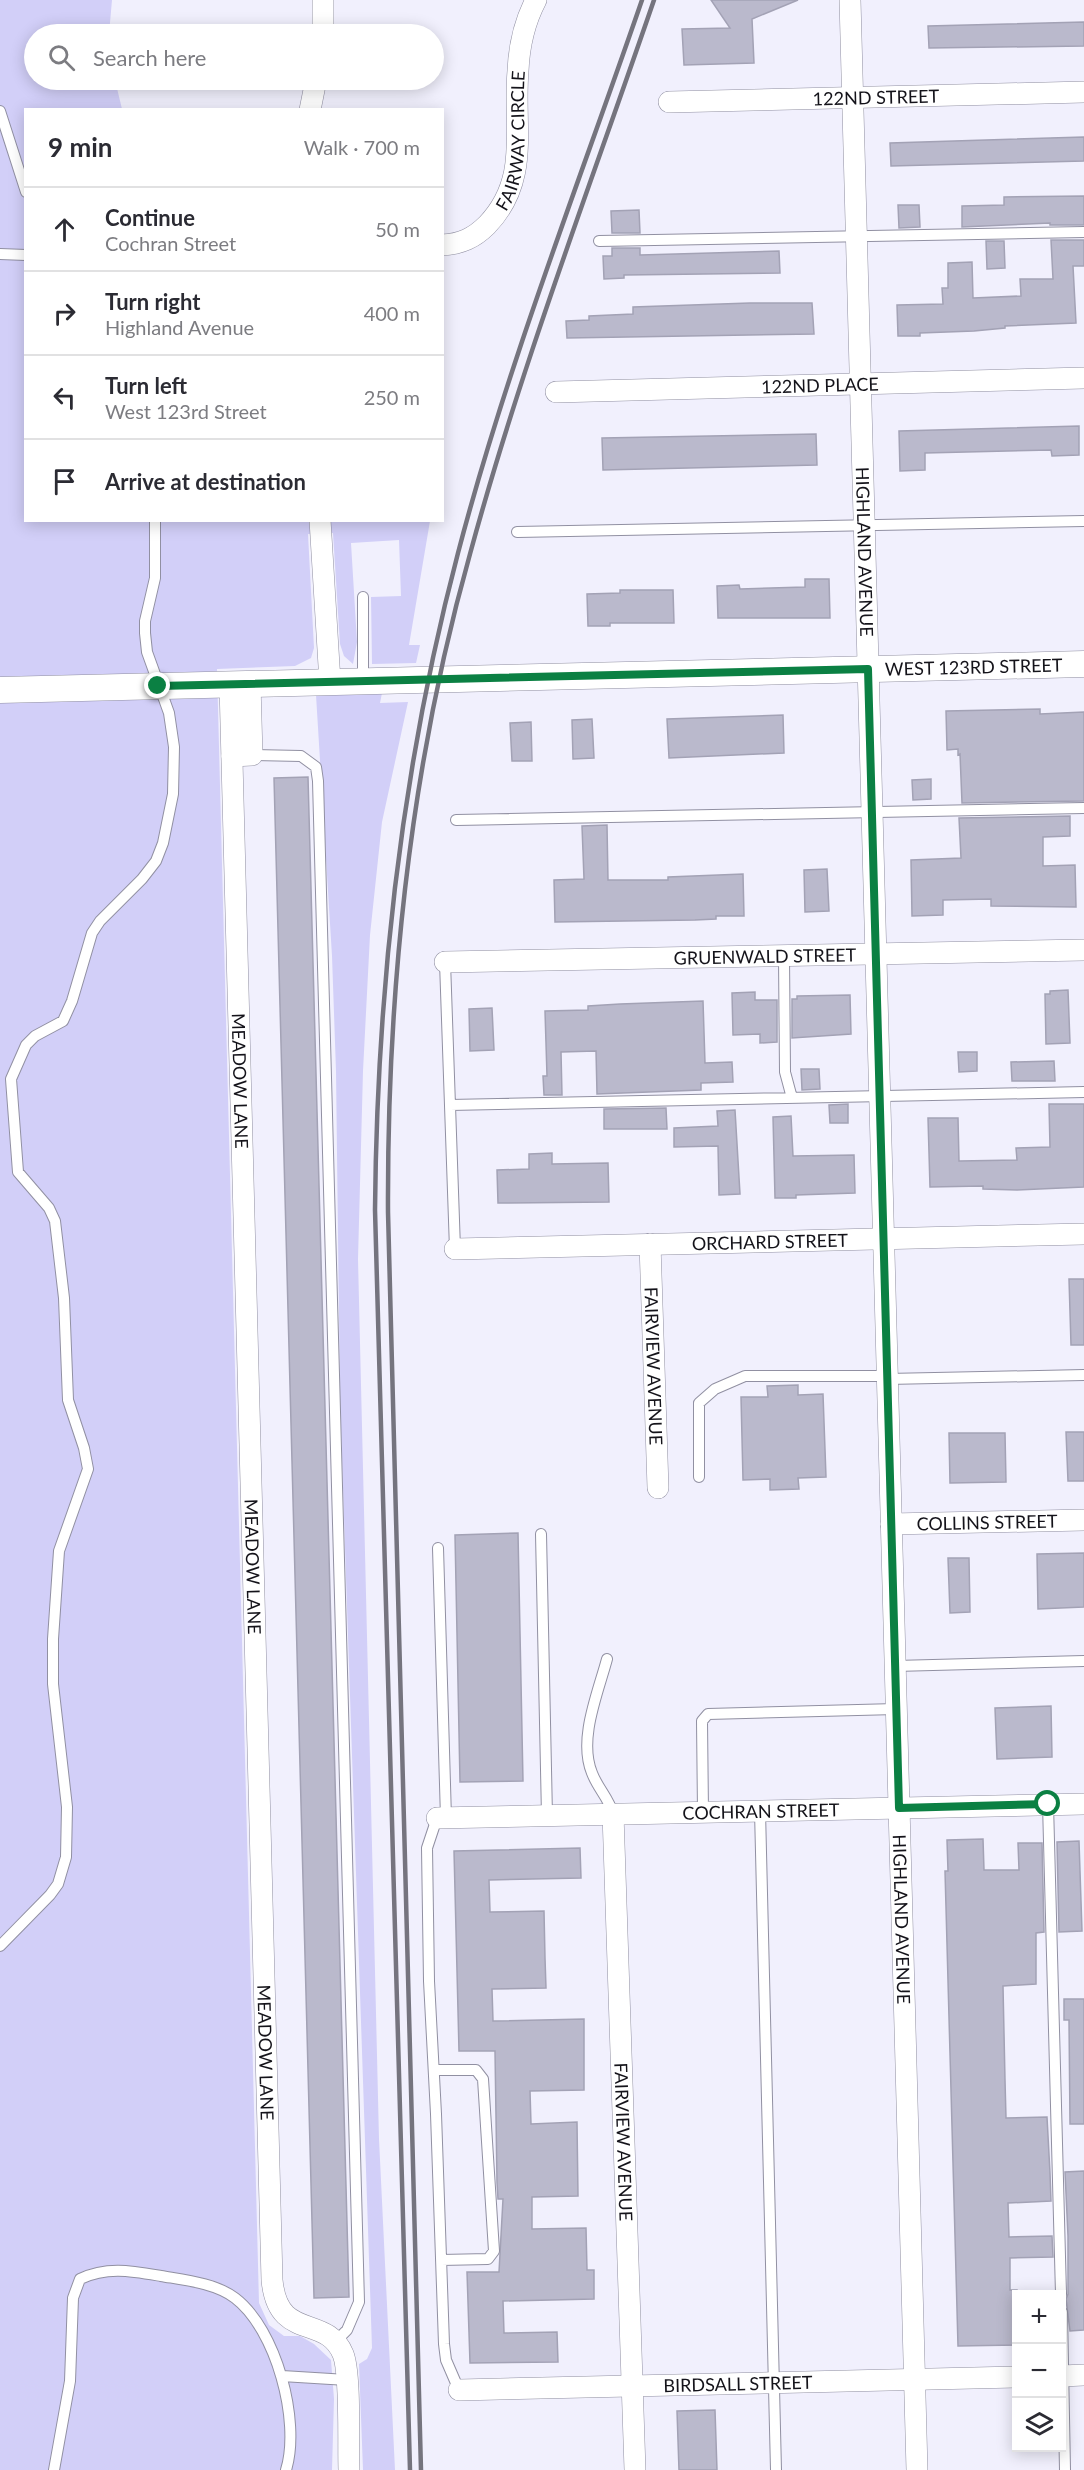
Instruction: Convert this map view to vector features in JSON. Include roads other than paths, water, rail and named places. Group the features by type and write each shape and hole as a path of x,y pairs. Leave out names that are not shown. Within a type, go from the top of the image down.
{"street":[{"path":"323,0 323,24"},
{"name":"FAIRWAY CIRCLE","path":"444,245 459,244 479,232 500,211 509,190 518,163 518,72 527,18 536,0"},
{"name":"HIGHLAND AVENUE","path":"850,0 917,2470"},
{"path":"310,108 314,90"},
{"name":"122ND STREET","path":"669,102 1084,92"},
{"name":"122ND PLACE","path":"556,392 860,382 1084,378"},
{"path":"320,522 330,682"},
{"name":"WEST 123RD STREET","path":"0,690 1084,664"},
{"name":"MEADOW LANE","path":"240,684 272,2280 276,2303 287,2318 322,2332 335,2342"},
{"name":"GRUENWALD STREET","path":"445,962 875,956 1084,950"},
{"name":"ORCHARD STREET","path":"454,1249 1084,1234"},
{"name":"FAIRVIEW AVENUE","path":"650,1244 658,1488"},
{"name":"COLLINS STREET","path":"891,1524 1084,1520"},
{"name":"COCHRAN STREET","path":"441,1818 1084,1804"},
{"name":"FAIRVIEW AVENUE","path":"612,1814 635,2470"},
{"path":"335,2342 344,2354 347,2380 349,2470"},
{"path":"1066,2376 1084,2375"},
{"name":"BIRDSALL STREET","path":"459,2390 1012,2377"}],"lane":[{"path":"0,111 24,186"},
{"path":"599,241 1084,232"},
{"path":"0,254 24,255"},
{"path":"517,532 1084,521"},
{"path":"0,1946 50,1895 58,1884 66,1857 67,1807 54,1684 52,1638 59,1551 88,1469 86,1454 68,1400 64,1298 55,1221 49,1208 23,1182 18,1172 11,1079 26,1045 35,1036 63,1021 72,1001 92,933 100,921 142,879 156,861 163,843 173,794 174,747 169,713 147,652 145,621 155,578 155,522"},
{"path":"363,597 363,681"},
{"path":"242,755 301,756 316,767 318,781 359,2302 347,2330 335,2342"},
{"path":"456,820 1084,808"},
{"path":"784,957 785,1072 792,1098"},
{"path":"445,962 454,1249"},
{"path":"450,1106 1084,1092"},
{"path":"699,1477 699,1402 732,1380 745,1376 887,1378 1084,1375"},
{"path":"541,1534 547,1816"},
{"path":"438,1548 441,1818 427,1848 429,1981 444,2344 446,2360 459,2390"},
{"path":"607,1659 590,1724 588,1757 592,1774 610,1802 612,1814"},
{"path":"895,1666 1084,1661"},
{"path":"703,1812 702,1721 708,1714 896,1709"},
{"path":"1048,1804 1061,2290"},
{"path":"760,1811 776,2470"},
{"path":"434,2070 476,2070 483,2079 494,2251 488,2259 441,2260"},
{"path":"54,2470 70,2381 73,2298 80,2279 99,2270 133,2271 198,2283 233,2296 254,2314 282,2376 290,2415 290,2456 286,2470"},
{"path":"282,2376 347,2380"},
{"path":"1063,2398 1065,2470"}],"railway":[{"path":"410,2470 375,1210 377,1127 387,961 407,797 421,715 458,553 477,483 521,344 642,0"},
{"path":"421,2470 388,1212 392,1045 398,962 417,797 449,634 470,554 511,414 654,0"}]}
